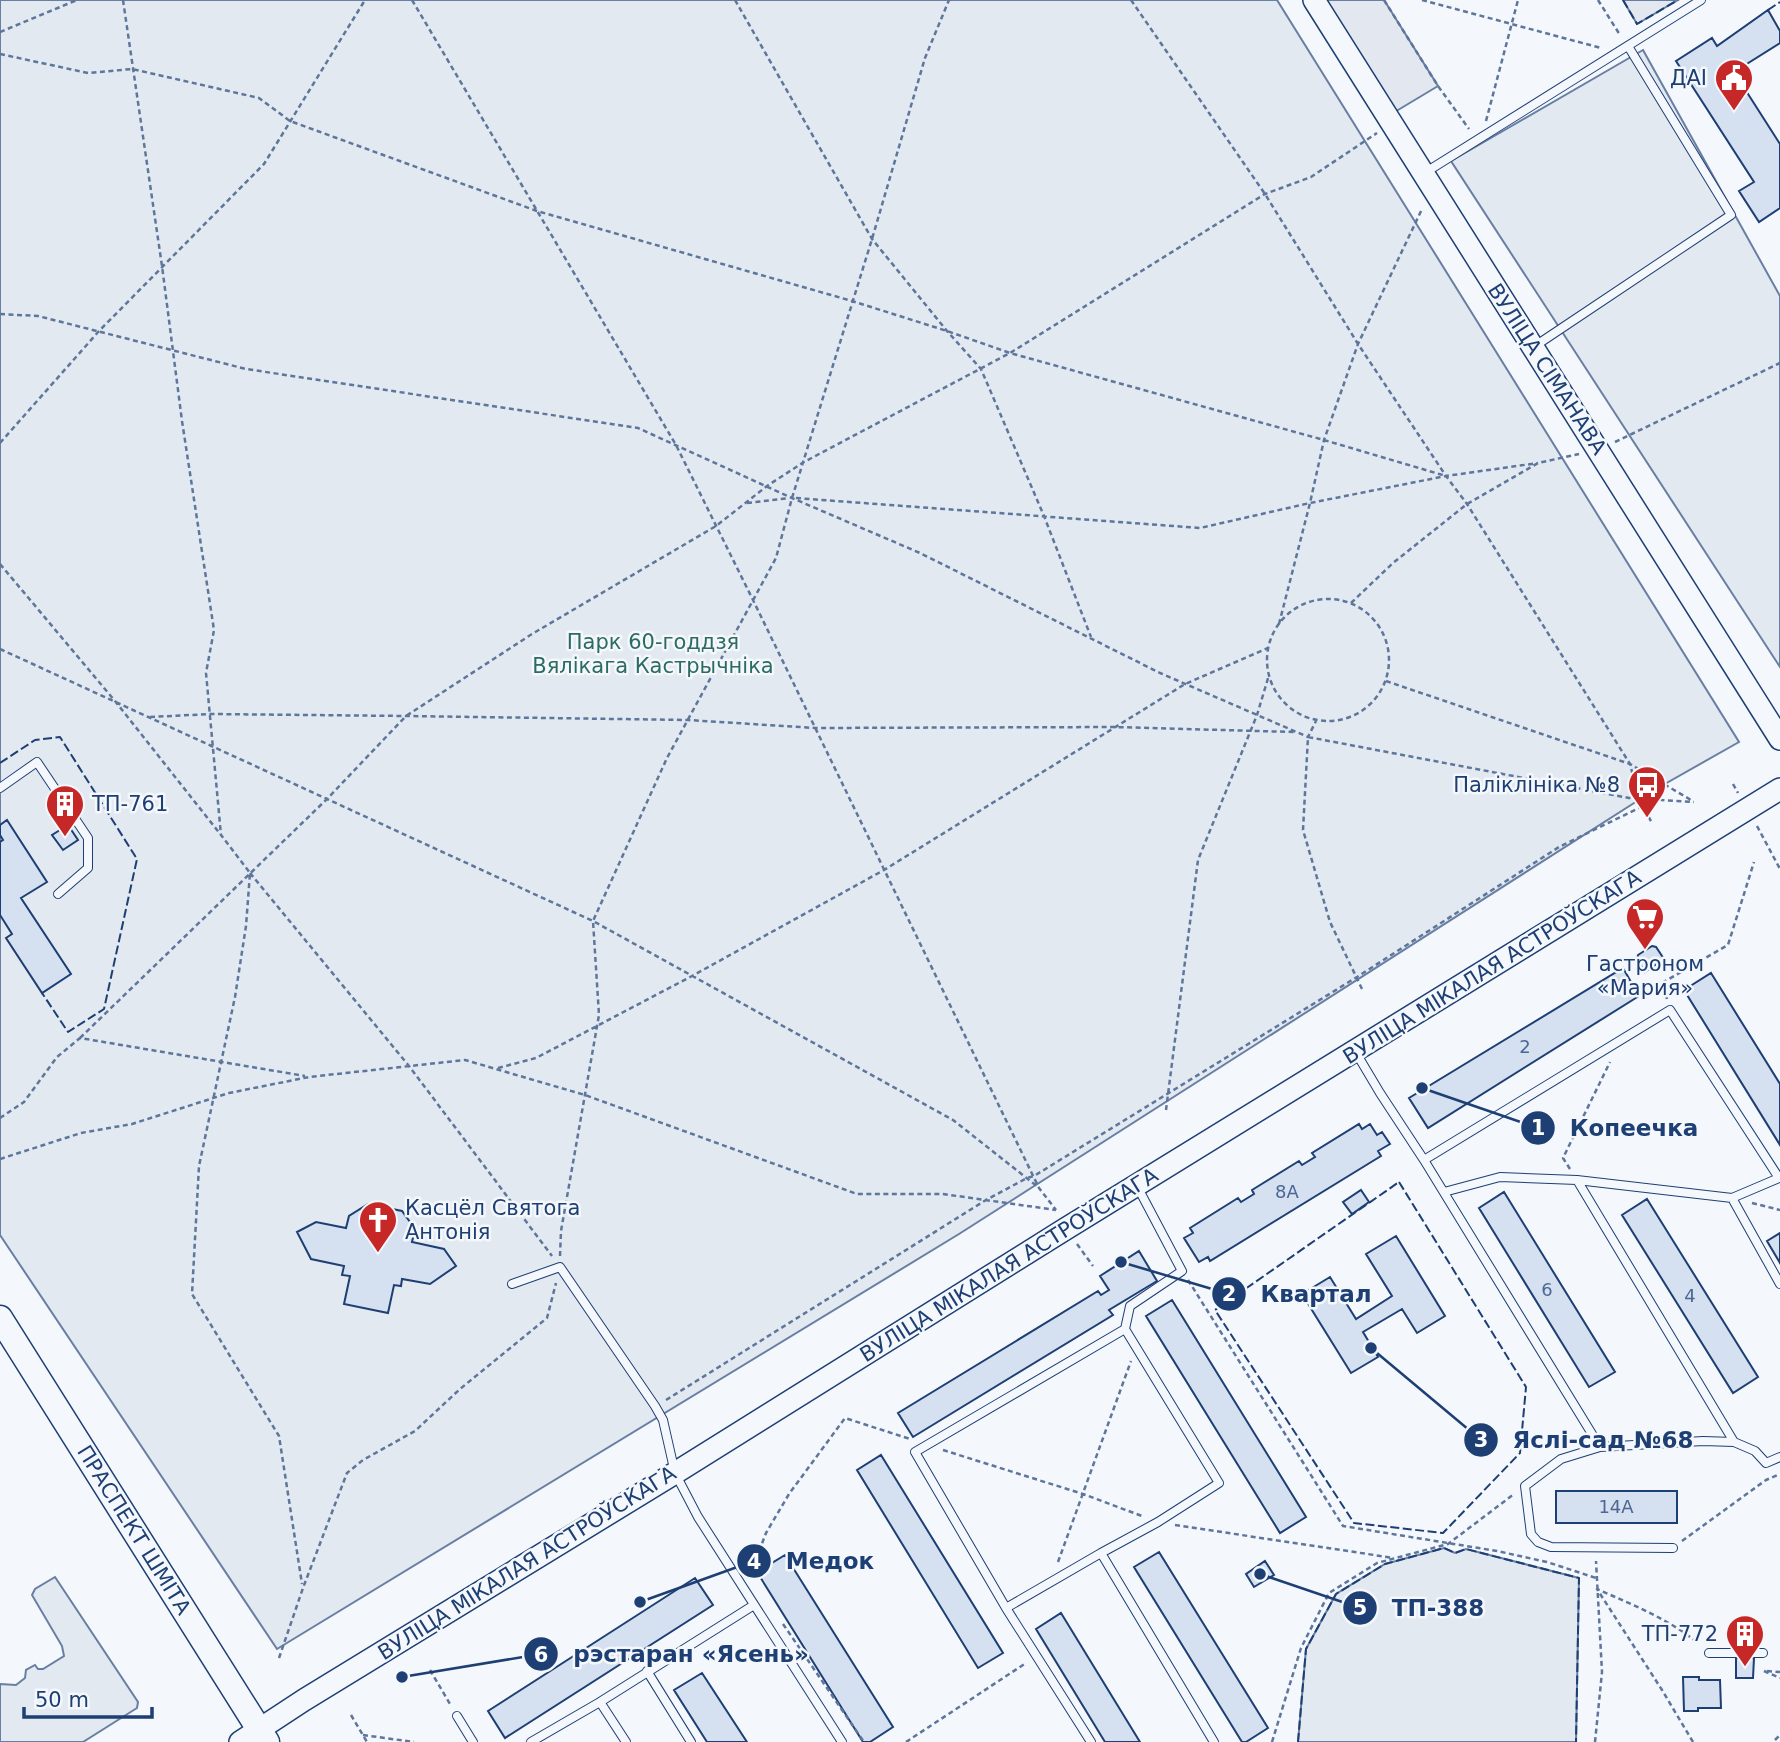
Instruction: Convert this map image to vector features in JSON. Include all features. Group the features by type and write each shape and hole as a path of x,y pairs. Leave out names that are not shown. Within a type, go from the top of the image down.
{"main road":[{"name":"ВУЛІЦА СІМАНАВА","path":"1314,0 1780,739"},
{"name":"ВУЛІЦА МІКАЛАЯ АСТРОЎСКАГА","path":"255,1738 327,1686 1780,789"},
{"name":"ПРАСПЕКТ ШМІТА","path":"0,1318 233,1687 255,1738"}],"lane":[{"path":"1428,181 1479,139 1701,0"},
{"path":"1533,347 1731,215 1628,46"},
{"path":"0,788 37,762 88,838 88,868 58,894"},
{"path":"1424,1160 1670,1010 1779,1178 1732,1198 1577,1180 1500,1177 1444,1192"},
{"path":"1355,1051 1600,1447"},
{"path":"1577,1180 1734,1442"},
{"path":"1006,1608 1158,1522 1219,1483 1125,1329 1130,1306 1182,1271 1137,1186"},
{"path":"1732,1198 1780,1284"},
{"path":"512,1284 560,1267 655,1406 663,1420 675,1472 698,1517 842,1742"},
{"path":"1091,1742 1006,1608 915,1452 1125,1329"},
{"path":"1673,1548 1551,1547 1538,1542 1531,1534 1525,1486 1561,1459 1600,1447 1703,1441 1734,1442 1755,1451 1766,1463 1780,1457"},
{"path":"1101,1553 1214,1742"},
{"path":"531,1742 754,1605"},
{"path":"1709,1653 1763,1653"},
{"path":"647,1671 691,1742"},
{"path":"600,1702 626,1742"},
{"path":"457,1716 473,1742"}],"path":[{"path":"0,32 77,0"},
{"path":"123,0 214,630 206,674 221,835"},
{"path":"0,443 99,331 264,164 365,0"},
{"path":"412,0 676,445 1039,1188"},
{"path":"735,0 872,239 981,369 1044,516 1092,639"},
{"path":"279,1658 347,1473 363,1460 415,1431 547,1318 560,1267 561,1231 599,1015 593,921 667,758 776,558 925,58 949,0"},
{"path":"1131,0 1265,194 1358,344 1467,504 1630,764 1639,799 1652,823"},
{"path":"1384,0 1438,86 1479,139"},
{"path":"1422,0 1617,53"},
{"path":"1479,139 1518,0"},
{"path":"1598,0 1628,46"},
{"path":"0,54 88,73 132,69 259,97 290,121 537,211 852,301 1010,353 1446,476"},
{"path":"0,1118 24,1102 57,1057 80,1038 327,799 406,716 532,634 716,526 767,486 804,462 1010,353 1265,194 1311,177 1392,123"},
{"path":"1279,624 1324,440 1358,344 1428,181"},
{"path":"0,314 38,316 246,369 638,428 920,553 1185,684 1308,737 1615,796 1694,802 1630,764 1386,681"},
{"path":"744,504 792,498 1200,528 1446,476 1538,463 1599,450 1780,363"},
{"path":"1351,603 1393,563 1467,504 1538,463"},
{"path":"0,564 115,701 250,873 409,1066 560,1267"},
{"path":"1325,599 1351,603 1373,618 1387,641 1390,654 1386,681 1374,702 1364,710 1329,722 1305,718 1286,705 1272,686 1267,662 1272,635 1279,624 1299,606 1325,599"},
{"path":"494,1069 536,1059 692,976 884,870 1185,684 1268,648"},
{"path":"0,649 593,921 953,1120 1039,1188 1056,1210 943,1194 857,1194 585,1095 465,1060 309,1077 229,1093 132,1124 81,1133 0,1159"},
{"path":"1166,1110 1198,860 1251,731 1269,675"},
{"path":"149,717 211,714 406,716 688,720 815,728 1114,727 1297,732"},
{"path":"1317,721 1308,737 1303,830 1330,922 1362,989"},
{"path":"655,1406 986,1200 1034,1176 1357,977 1559,847 1643,806"},
{"path":"1670,1010 1662,983 1728,945 1754,862"},
{"path":"250,873 246,926 235,997 199,1166 192,1294 279,1436 303,1588"},
{"path":"80,1038 309,1077"},
{"path":"1577,1180 1563,1158 1620,1040"},
{"path":"1732,1198 1780,1210"},
{"path":"1073,1239 1093,1266"},
{"path":"1182,1271 1343,1526 1509,1553 1597,1578"},
{"path":"1051,1582 1136,1348"},
{"path":"750,1576 766,1533 789,1494 845,1418 1083,1494 1158,1522 1394,1558"},
{"path":"1673,1548 1766,1480 1780,1474"},
{"path":"1272,1742 1301,1648 1329,1593 1377,1563 1448,1544 1525,1486"},
{"path":"1595,1547 1602,1672 1595,1742"},
{"path":"1597,1589 1661,1618 1683,1631 1709,1653"},
{"path":"1597,1589 1693,1742"},
{"path":"780,1620 864,1742"},
{"path":"906,1742 1037,1656"},
{"path":"430,1670 457,1716"},
{"path":"1780,1672 1764,1671 1780,1678"},
{"path":"351,1715 368,1742"},
{"path":"363,1735 414,1742"},
{"path":"1775,1740 1780,1735"}],"green space":[{"name":"Парк 60-годдзя Вялікага Кастрычніка","path":"0,0 1277,0 1739,742 1656,789 959,1234 277,1649 0,1235"},
{"path":"1643,50 1780,296 1780,667 1451,161"},
{"path":"1444,1548 1455,1553 1466,1549 1579,1578 1576,1742 1298,1742 1306,1649 1336,1594 1385,1564"},
{"path":"55,1577 138,1702 137,1708 83,1742 0,1742 0,1684 16,1685 25,1678 26,1670 35,1665 38,1669 43,1669 64,1656 62,1646 32,1595 35,1589"}],"shaded area":[{"path":"1314,0 1384,0 1438,86 1388,116"},
{"path":"1623,0 1678,0 1637,24"}],"building":[{"name":"ДАІ","path":"1768,10 1780,31 1780,43 1734,72 1780,144 1780,208 1759,222 1739,191 1754,182 1676,61 1712,38 1717,46"},
{"path":"7,820 47,882 21,898 71,974 42,993 6,938 12,934 0,915 0,842 3,840 0,825"},
{"name":"ТП-761","path":"68,825 78,840 63,850 52,835"},
{"path":"1652,946 1656,947 1664,959 1645,972 1637,960 1638,955"},
{"path":"1623,968 1639,996 1428,1128 1409,1098"},
{"path":"1711,973 1780,1084 1780,1145 1684,990"},
{"path":"1359,1124 1362,1129 1370,1124 1377,1135 1382,1132 1390,1144 1378,1151 1381,1156 1210,1261 1208,1257 1199,1262 1184,1238 1193,1233 1190,1228 1238,1198 1241,1202 1254,1194 1252,1190 1299,1161 1302,1165 1315,1157 1312,1153"},
{"path":"1361,1190 1369,1202 1352,1214 1343,1202"},
{"path":"1504,1192 1615,1372 1589,1387 1479,1208"},
{"path":"1647,1199 1758,1377 1733,1393 1622,1215"},
{"name":"Касцёл Святога Антонія","path":"368,1204 402,1211 415,1229 412,1242 444,1249 456,1266 430,1284 402,1279 401,1286 394,1285 388,1313 344,1304 350,1276 342,1275 344,1266 311,1259 297,1232 316,1222 346,1228 349,1216"},
{"path":"1780,1233 1780,1263 1767,1241"},
{"path":"1396,1236 1445,1316 1417,1333 1402,1309 1363,1332 1378,1357 1351,1373 1302,1294 1330,1277 1356,1319 1392,1296 1366,1254"},
{"path":"1139,1251 1157,1281 1109,1310 1113,1315 913,1437 898,1413 1098,1291 1101,1295 1109,1290 1100,1276"},
{"path":"1172,1300 1306,1517 1280,1533 1146,1316"},
{"path":"881,1455 1003,1653 978,1668 857,1470"},
{"path":"1556,1491 1677,1491 1677,1523 1556,1523"},
{"path":"1159,1552 1268,1728 1246,1742 1242,1742 1134,1567"},
{"path":"785,1555 893,1727 870,1742 863,1742 757,1572"},
{"path":"1265,1561 1274,1575 1254,1587 1246,1574"},
{"path":"695,1578 713,1605 505,1738 488,1711"},
{"path":"1061,1613 1140,1742 1105,1742 1036,1629"},
{"name":"ТП-772","path":"1736,1658 1754,1658 1753,1678 1736,1678"},
{"path":"702,1673 747,1742 707,1742 674,1690"},
{"path":"1683,1677 1720,1680 1721,1708 1684,1711"}],"fence":[{"path":"1623,0 1637,24 1678,0"},
{"path":"1768,10 1780,2"},
{"path":"0,763 35,740 60,737 137,859 104,1009 68,1032 42,993"},
{"path":"1399,1182 1526,1387 1520,1453 1443,1533 1354,1523 1215,1310 1399,1182"},
{"path":"1298,1742 1306,1649 1336,1594 1385,1564 1444,1548 1455,1553 1466,1549 1579,1578 1576,1742"}],"place":[{"name":"ДАІ","path":"1734,112"},
{"name":"Паліклініка №8","path":"1647,819"},
{"name":"ТП-761","path":"65,838"},
{"name":"Гастроном «Мария»","path":"1645,951"},
{"name":"Копеечка","path":"1422,1088"},
{"name":"Касцёл Святога Антонія","path":"378,1254"},
{"name":"Квартал","path":"1121,1262"},
{"name":"Яслі-сад №68","path":"1371,1348"},
{"name":"ТП-388","path":"1260,1574"},
{"name":"Медок","path":"640,1602"},
{"name":"ТП-772","path":"1745,1668"},
{"name":"рэстаран «Ясень»","path":"402,1677"}]}
